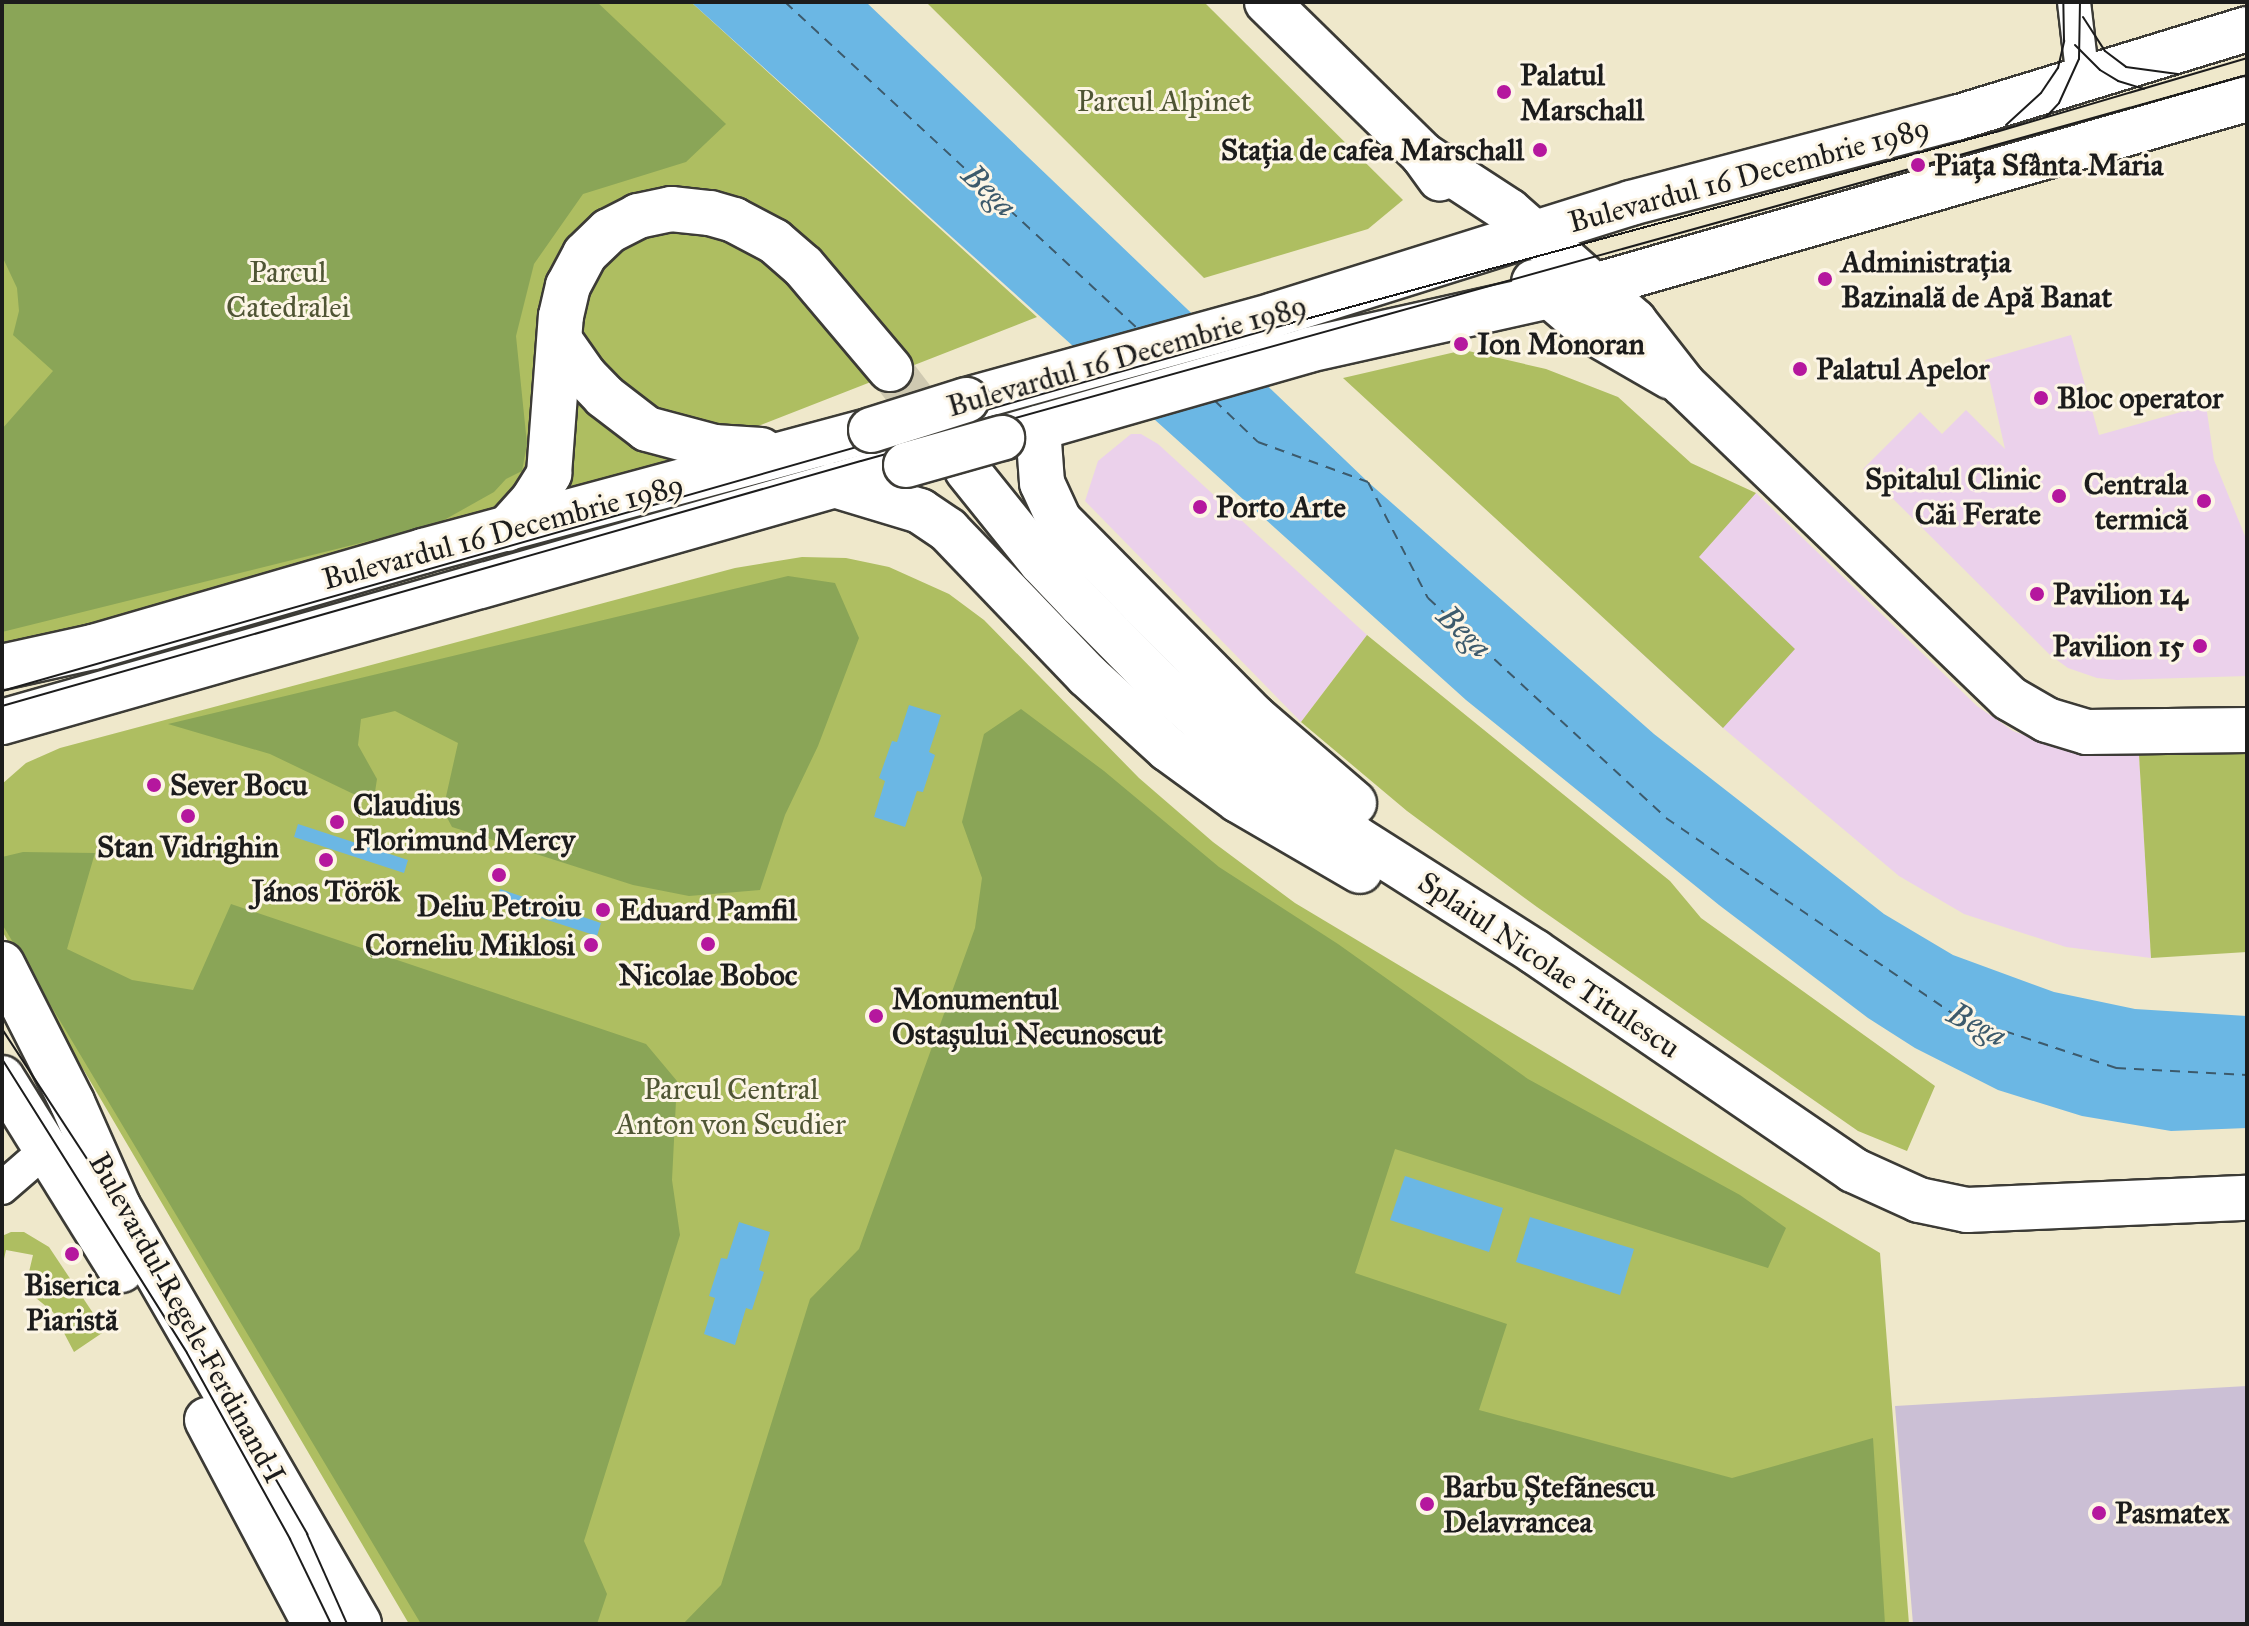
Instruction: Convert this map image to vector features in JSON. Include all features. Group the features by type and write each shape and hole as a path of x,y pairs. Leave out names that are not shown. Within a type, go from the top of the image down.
{"main road":[{"path":"1267,2 1423,155 1495,247 1591,331 1683,384"},
{"name":"Bulevardul 16 Decembrie 1989","path":"2,667 93,647 507,529 871,430 966,400 1274,315 1631,203 2083,80 2247,29"},
{"name":"Bulevardul 16 Decembrie 1989","path":"13,721 1308,350 1594,286 2247,99"},
{"path":"1423,155 1509,211 1649,336 1683,384 1992,684 2028,711 2063,727 2087,732 2247,730"},
{"path":"507,529 528,507 549,474 561,316 568,286 585,254 609,231 638,216 671,209 710,213 734,220 774,241 803,266 890,369"},
{"path":"561,342 604,396 647,429 714,447 792,452"},
{"path":"1034,429 1042,483 1059,520 1292,751 1368,815 1466,883 1535,952"},
{"name":"Splaiul Nicolae Titulescu","path":"967,470 1051,573 1160,684 1215,733 1354,837 1535,952 1853,1170 1908,1196 1952,1208 1989,1210 2247,1198"},
{"path":"834,485 920,511 948,530 1131,716 1226,793 1339,860 1447,918 1535,952"},
{"name":"Bulevardul Regele Ferdinand I","path":"2,964 65,1088 118,1206 359,1624"},
{"name":"Bulevardul Regele Ferdinand I","path":"2,1078 215,1434 315,1624"}],"street":[{"path":"2074,2 2083,80"},
{"path":"2,1188 47,1149"}],"shaded area":[{"name":"Spitalul Clinic Căi Ferate","path":"2071,335 2099,435 2206,405 2214,460 2247,541 2247,676 2117,680 2097,678 2068,668 2050,655 1863,469 1920,412 1942,434 1966,410 2005,449 1985,360"},
{"path":"1131,434 1141,434 1158,444 1367,635 1301,722 1085,501 1098,461"},
{"path":"1756,493 1977,706 2013,731 2081,753 2139,755 2151,958 2066,947 1964,914 1899,876 1723,728 1623,636"},
{"path":"2247,1386 2247,1624 1913,1624 1895,1406"}],"green space":[{"name":"Parcul Catedralei","path":"2,2 691,2 1037,317 679,457 680,463 2,656"},
{"name":"Parcul Catedralei","path":"2,2 597,2 726,124 686,162 583,194 534,264 516,336 527,444 522,471 506,479 494,492 437,524 2,632 2,429 53,371 13,335 19,311 17,288 2,256"},
{"name":"Parcul Alpinet","path":"926,2 1204,2 1403,200 1368,229 1204,278"},
{"path":"1464,350 1546,369 1618,397 1691,463 1756,493 1699,557 1795,649 1723,728 1343,378"},
{"name":"Parcul Central Anton von Scudier","path":"802,557 846,558 889,567 949,594 984,620 1139,778 1213,842 1295,903 1880,1253 1909,1624 409,1624 2,931 2,784 26,763 60,748 735,568"},
{"path":"788,576 835,583 859,638 818,746 785,815 760,890 689,896 633,885 452,827 443,810 458,743 395,711 361,719 358,745 377,779 375,792 366,800 270,754 168,724"},
{"path":"1367,635 1670,881 1701,918 1935,1086 1907,1151 1858,1131 1537,907 1407,811 1301,722"},
{"path":"1021,709 1104,771 1219,867 1338,944 1528,1079 1740,1195 1786,1228 1768,1268 1395,1149 1355,1273 1507,1324 1479,1410 1732,1478 1873,1438 1885,1624 683,1624 721,1585 810,1299 859,1249 975,928 982,878 962,822 984,734"},
{"path":"2247,752 2247,952 2151,958 2139,755"},
{"path":"23,852 95,853 67,949 132,980 193,990 231,904 646,1044 677,1081 672,1180 680,1235 584,1541 607,1594 597,1624 421,1624 2,924 2,857"},
{"path":"24,1232 49,1247 105,1331 74,1352 53,1312 25,1289 33,1255 6,1250 2,1268 2,1236"}],"water":[{"name":"Bega","path":"691,2 866,2 1368,482 1654,734 1884,914 1953,955 2054,992 2135,1009 2247,1016 2247,1128 2171,1131 2082,1116 1998,1090 1915,1048 1868,1018 1719,905 1466,700"},
{"path":"909,705 941,715 929,752 935,755 923,792 917,791 905,827 874,817 885,781 879,778 892,741 897,742"},
{"path":"298,824 408,860 404,873 294,837"},
{"path":"500,889 601,923 597,936 495,903"},
{"path":"1405,1176 1503,1208 1489,1252 1390,1220"},
{"path":"1530,1217 1634,1249 1620,1295 1516,1262"},
{"path":"739,1222 770,1232 759,1270 764,1272 752,1310 746,1308 735,1345 704,1334 715,1298 709,1296 721,1258 727,1259"}],"ferry route":[{"path":"785,2 1139,330"},
{"path":"1214,400 1258,442 1368,482 1428,598 1666,818 1953,1014 2116,1068 2247,1075"}],"tunnel":[{"path":"890,369 967,470"}],"tram line":[{"path":"2006,125 2041,93 2058,68 2064,41 2063,2"},
{"path":"2046,117 2059,103 2079,59 2080,2"},
{"path":"2083,17 2105,51 2126,67 2178,74"},
{"path":"2075,45 2100,70 2118,81 2144,89"},
{"path":"2,691 1284,325 1996,132 2247,58"},
{"path":"2,706 861,461 2247,75"},
{"path":"2,1029 118,1206 307,1534 347,1624"},
{"path":"2,1059 187,1353 290,1539 331,1624"}],"place":[{"name":"Palatul Marschall","path":"1504,92"},
{"name":"Stația de cafea Marschall","path":"1540,150"},
{"name":"Piața Sfânta Maria","path":"1918,165"},
{"name":"Administrația Bazinală de Apă Banat","path":"1825,279"},
{"name":"Ion Monoran","path":"1461,344"},
{"name":"Palatul Apelor","path":"1800,369"},
{"name":"Bloc operator","path":"2041,398"},
{"name":"Spitalul Clinic Căi Ferate","path":"2059,496"},
{"name":"Centrala termică","path":"2204,501"},
{"name":"Porto Arte","path":"1200,507"},
{"name":"Pavilion 14","path":"2037,594"},
{"name":"Pavilion 15","path":"2200,646"},
{"name":"Sever Bocu","path":"154,785"},
{"name":"Stan Vidrighin","path":"188,816"},
{"name":"Claudius Florimund Mercy","path":"337,822"},
{"name":"János Török","path":"326,860"},
{"name":"Deliu Petroiu","path":"499,875"},
{"name":"Eduard Pamfil","path":"603,910"},
{"name":"Nicolae Boboc","path":"708,944"},
{"name":"Corneliu Miklosi","path":"591,945"},
{"name":"Monumentul Ostașului Necunoscut","path":"876,1016"},
{"name":"Biserica Piaristă","path":"72,1254"},
{"name":"Barbu Ștefănescu Delavrancea","path":"1427,1504"},
{"name":"Pasmatex","path":"2099,1513"}]}
